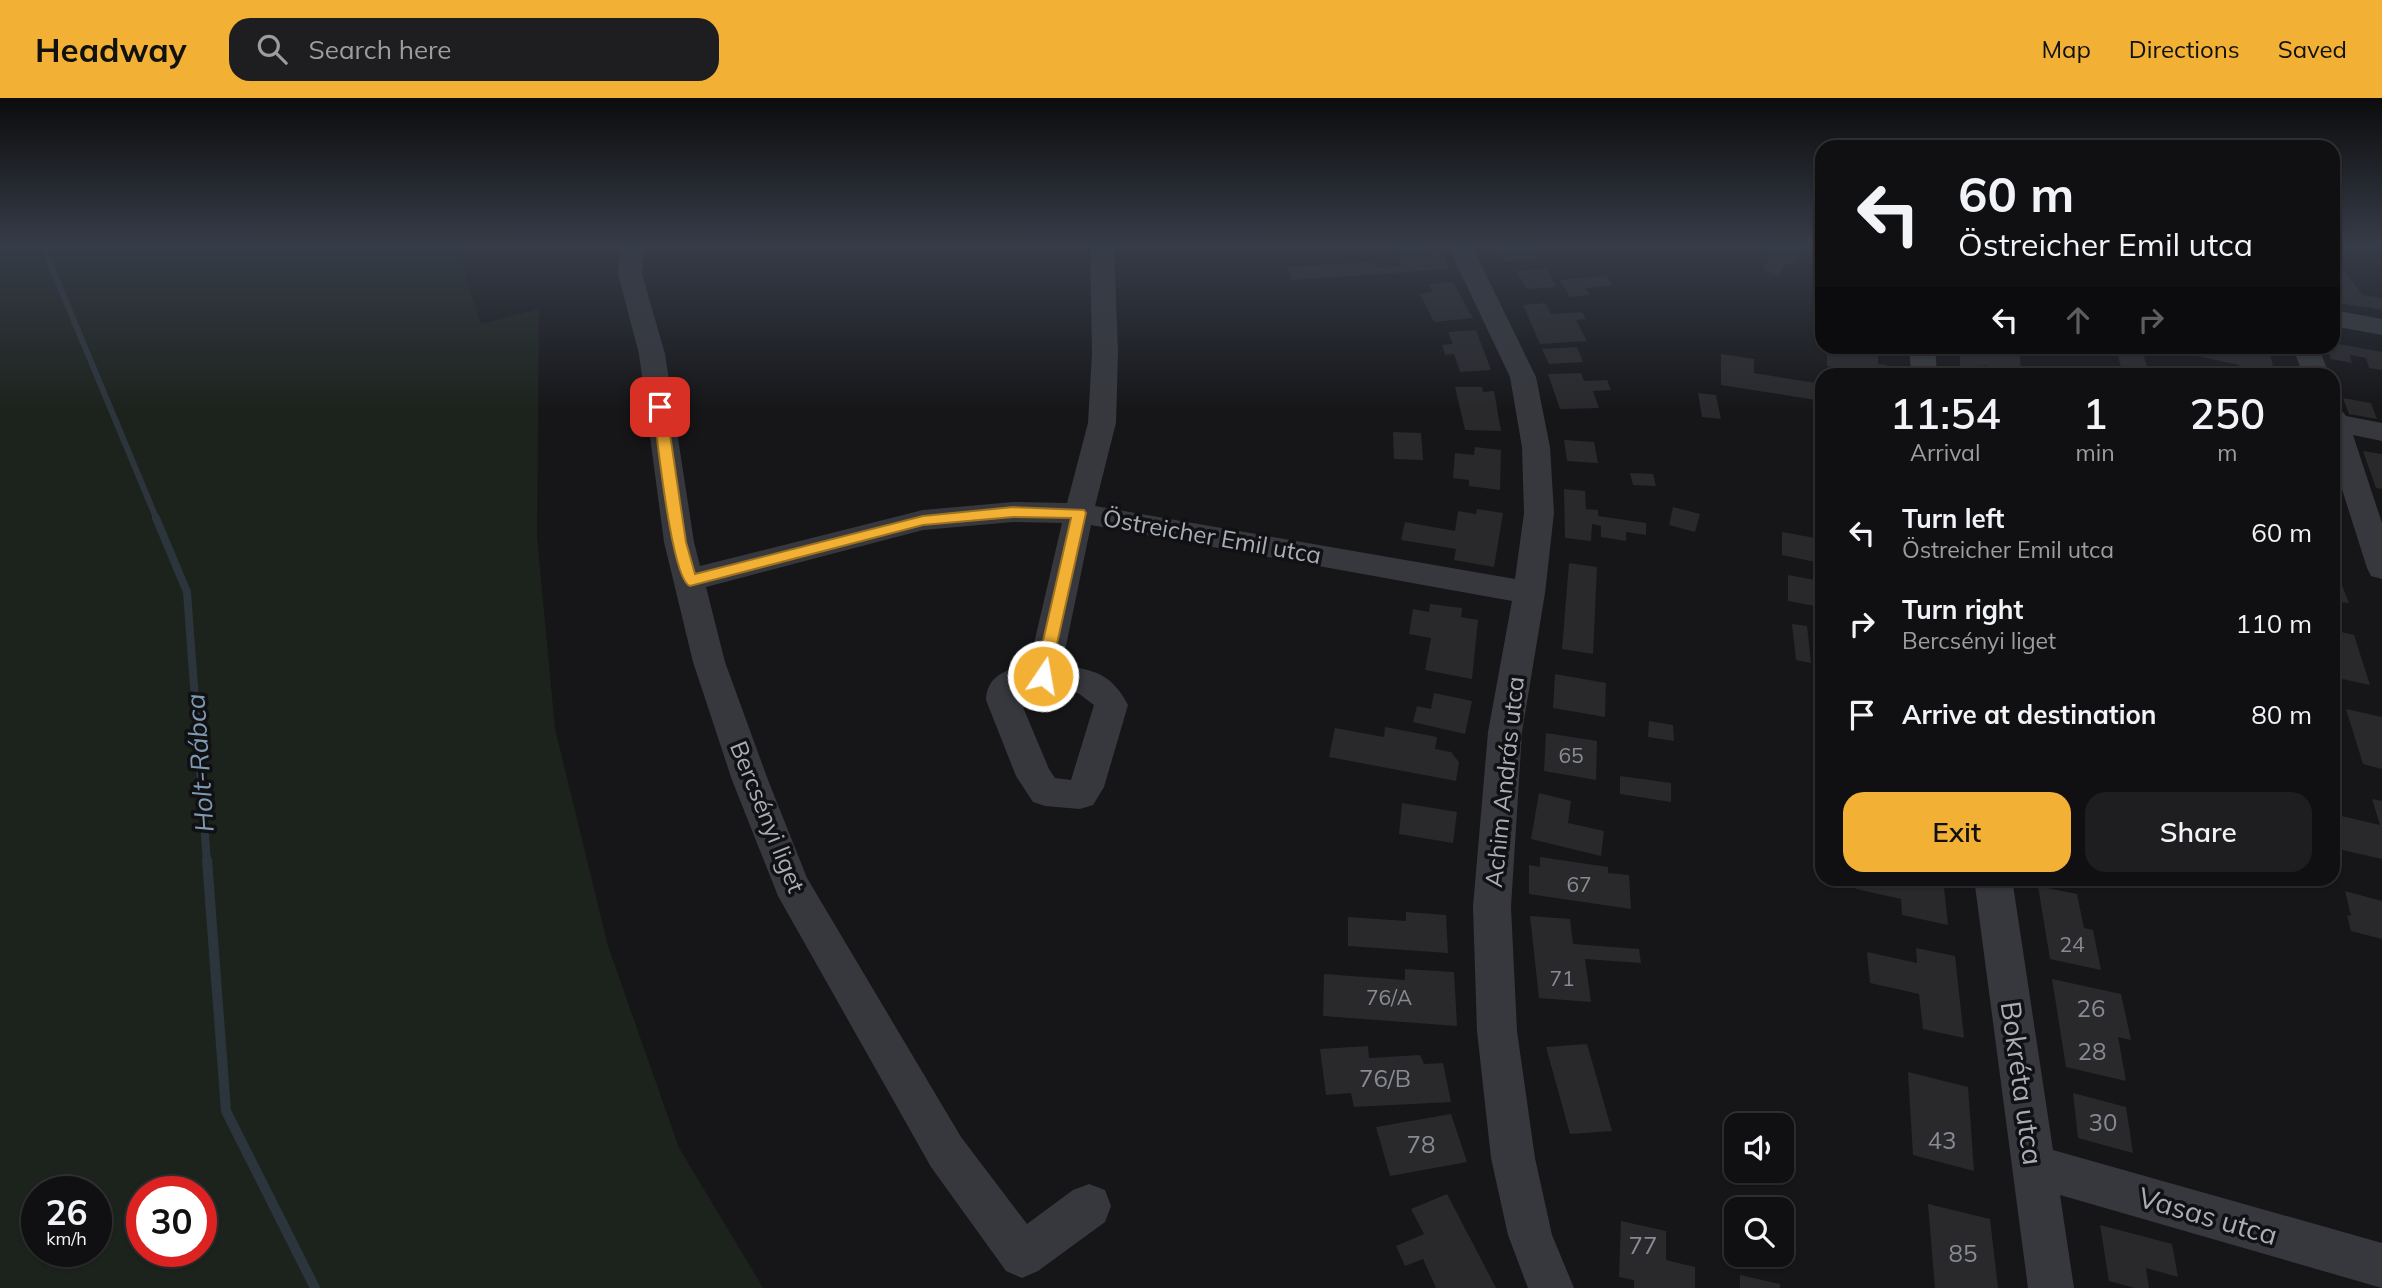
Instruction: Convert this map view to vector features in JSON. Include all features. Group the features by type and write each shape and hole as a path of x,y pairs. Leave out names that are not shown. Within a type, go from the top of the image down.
{"street":[{"name":"Bercsényi liget","path":"637,300 652,354 679,542 709,662 750,780 791,885 946,1152 1022,1255 1089,1206"},
{"path":"1043,676 1102,422 1105,353 1104,300"},
{"name":"Achim András utca","path":"1486,300 1523,377 1536,447 1538,500 1529,593 1505,732 1492,907 1497,1031 1513,1158 1530,1235 1551,1288"},
{"path":"2340,319 2382,327"},
{"path":"2340,422 2382,432"},
{"path":"2340,437 2377,539 2382,568"},
{"name":"Östreicher Emil utca","path":"690,580 923,520 1013,512 1079,513 1529,593"},
{"name":"Bokréta utca","path":"1994,886 2051,1288"},
{"name":"Vasas utca","path":"2034,1166 2382,1266"}],"shaded area":[{"path":"0,300 473,300 481,324 539,309 537,537 555,729 608,946 679,1148 763,1288 0,1288"}],"building":[{"path":"1423,300 1463,300 1473,318 1434,322"},
{"path":"2340,300 2382,300 2382,310 2340,303"},
{"path":"1545,303 1551,314 1582,312 1586,319 1576,320 1587,341 1540,344 1523,305"},
{"path":"1476,330 1491,370 1460,372 1454,354 1445,355 1442,345 1453,344 1448,332"},
{"path":"2340,344 2382,352 2382,370 2369,368 2366,358 2350,355 2352,363 2331,359 2329,354 2340,354"},
{"path":"1577,347 1583,362 1549,364 1542,349"},
{"path":"1721,354 1754,359 1754,373 1815,383 1815,400 1721,385"},
{"path":"1827,354 1878,354 1878,364 1886,365 1886,368 1840,368 1827,366"},
{"path":"1960,354 2020,355 2021,368 1960,366"},
{"path":"2117,354 2143,354 2147,368 2121,368"},
{"path":"2187,354 2270,354 2274,368 2240,368 2239,365"},
{"path":"1581,373 1584,381 1607,380 1611,390 1593,391 1599,408 1560,409 1548,374"},
{"path":"1455,387 1482,387 1483,392 1494,391 1501,431 1465,430"},
{"path":"1698,393 1716,395 1721,419 1702,417"},
{"path":"2343,398 2371,403 2377,419 2349,414"},
{"path":"1393,432 1421,433 1423,460 1394,459"},
{"path":"1564,440 1594,442 1598,463 1567,461"},
{"path":"1475,447 1501,450 1500,490 1469,486 1469,480 1453,478 1455,453 1474,455"},
{"path":"2363,451 2382,454 2382,489 2376,488"},
{"path":"1630,473 1653,474 1656,486 1633,485"},
{"path":"1564,489 1585,491 1586,509 1598,510 1598,516 1646,523 1646,535 1626,532 1626,541 1601,537 1601,526 1592,524 1591,541 1565,538"},
{"path":"1673,507 1700,514 1695,532 1669,525"},
{"path":"1477,509 1503,513 1494,567 1454,560 1456,549 1401,540 1405,522 1455,531 1458,511 1476,514"},
{"path":"1782,532 1815,538 1815,562 1782,555"},
{"path":"1569,563 1597,567 1593,654 1562,649"},
{"path":"1788,575 1815,580 1815,606 1788,601"},
{"path":"2340,580 2349,603 2340,602"},
{"path":"1430,604 1462,608 1461,617 1478,620 1472,679 1425,670 1431,638 1409,634 1413,609 1429,612"},
{"path":"1792,624 1807,626 1811,663 1796,660"},
{"path":"2340,632 2354,635 2370,685 2340,679"},
{"path":"1555,674 1606,683 1605,717 1553,708"},
{"path":"1434,693 1472,701 1465,734 1413,722 1417,706 1431,709"},
{"path":"2346,709 2382,717 2382,769 2363,764"},
{"path":"1649,721 1673,725 1674,741 1648,737"},
{"path":"1385,727 1437,737 1435,749 1451,752 1459,762 1456,781 1329,757 1335,728 1384,737"},
{"path":"1546,733 1597,741 1596,780 1544,771"},
{"path":"1620,776 1671,783 1671,802 1620,794"},
{"path":"1539,793 1571,801 1568,823 1604,831 1601,856 1531,839"},
{"path":"2372,799 2382,801 2382,859 2340,849 2340,816 2380,825"},
{"path":"1402,803 1457,812 1453,843 1399,834"},
{"path":"1540,857 1608,867 1608,873 1629,875 1631,909 1529,894 1529,865 1540,867"},
{"path":"1856,886 1944,886 1948,925 1902,915 1901,899 1856,889"},
{"path":"2038,886 2077,894 2084,928 2093,930 2101,970 2050,959"},
{"path":"2345,891 2382,901 2382,939 2351,931 2347,915 2351,916"},
{"path":"1406,912 1446,915 1448,953 1348,946 1348,917 1406,921"},
{"path":"1530,916 1570,919 1573,944 1639,949 1641,963 1585,959 1591,1002 1539,998"},
{"path":"1916,948 1955,956 1964,1038 1923,1029 1919,994 1870,983 1867,952 1917,963"},
{"path":"1405,969 1454,972 1457,1026 1323,1016 1324,974 1405,980"},
{"path":"2052,979 2121,994 2131,1040 2118,1037 2126,1081 2066,1067"},
{"path":"1587,1044 1612,1131 1570,1134 1546,1047"},
{"path":"1368,1046 1369,1058 1420,1055 1424,1064 1443,1063 1451,1102 1354,1107 1351,1093 1326,1095 1320,1049"},
{"path":"1908,1072 1968,1087 1974,1171 1913,1155"},
{"path":"2073,1093 2126,1107 2133,1153 2078,1138"},
{"path":"1451,1114 1467,1162 1390,1176 1376,1127"},
{"path":"1447,1194 1496,1288 1436,1288 1423,1259 1405,1266 1396,1246 1424,1234 1411,1209"},
{"path":"1928,1204 1990,1219 1998,1288 1935,1288"},
{"path":"1621,1221 1666,1231 1666,1260 1695,1267 1695,1288 1634,1288 1634,1280 1619,1277"},
{"path":"2100,1225 2172,1244 2178,1277 2146,1268 2149,1288 2135,1288 2109,1281"},
{"path":"1740,1275 1780,1284 1780,1288 1740,1288"}],"waterway":[{"name":"Holt-Rábca","path":"65,300 157,520"},
{"name":"Holt-Rábca","path":"156,518 187,592 207,862"},
{"name":"Holt-Rábca","path":"207,860 226,1111 315,1288"}],"route":[{"path":"660,407 679,542 690,580 923,520 1013,512 1079,513 1043,676"}]}
